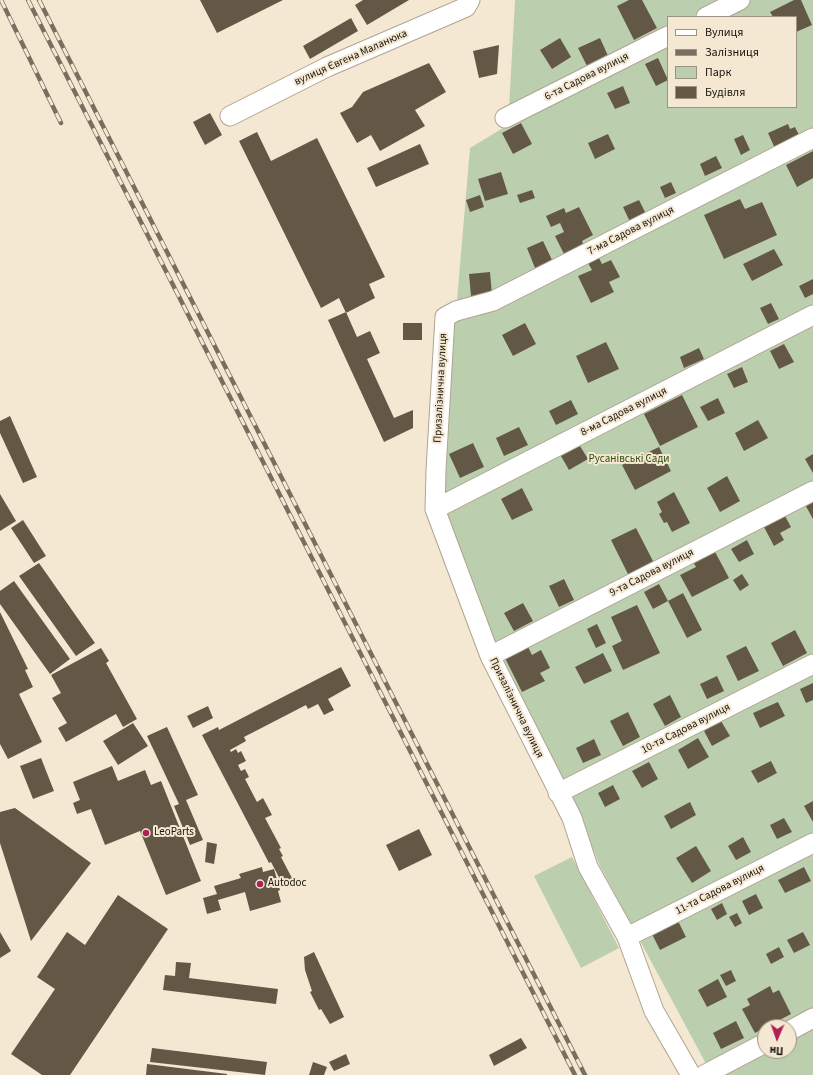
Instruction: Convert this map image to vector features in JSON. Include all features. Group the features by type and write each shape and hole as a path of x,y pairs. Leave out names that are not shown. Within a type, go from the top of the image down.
{"street":[{"name":"вулиця Євгена Маланюка","path":"230,116 326,67 466,8 470,0"},
{"path":"708,16 740,0"},
{"name":"6-та Садова вулиця","path":"505,118 667,37"},
{"name":"7-ма Садова вулиця","path":"446,317 456,311 493,301 813,138"},
{"name":"8-ма Садова вулиця","path":"435,509 813,315"},
{"name":"Призалізнична вулиця","path":"446,317 436,470 435,509 490,656 558,793 572,818 588,867 627,937 654,1011 691,1075"},
{"name":"9-та Садова вулиця","path":"490,656 813,491"},
{"name":"10-та Садова вулиця","path":"558,793 813,664"},
{"name":"11-та Садова вулиця","path":"627,937 813,843"},
{"path":"797,1027 813,1018"},
{"path":"704,1075 757,1047"}],"green space":[{"name":"Русанівські Сади","path":"515,0 813,0 813,1075 712,1075 600,866 568,788 499,651 446,516 450,509 441,487 470,148 508,125"},
{"path":"572,857 619,948 581,968 534,876"}],"building":[{"path":"200,0 283,0 217,33"},
{"path":"363,0 409,0 367,25 355,5"},
{"path":"629,0 642,0 657,28 634,40 617,6"},
{"path":"794,0 801,0 812,25 797,32 797,16 772,16 770,12"},
{"path":"351,18 358,31 310,59 303,46"},
{"path":"560,38 571,57 552,69 540,50"},
{"path":"600,38 609,58 588,68 578,48"},
{"path":"499,45 497,74 479,78 473,51"},
{"path":"658,58 667,80 656,86 645,64"},
{"path":"429,63 446,92 415,110 425,126 380,151 371,135 357,143 340,113 352,107 363,92"},
{"path":"623,86 630,103 615,109 607,93"},
{"path":"210,113 222,135 205,145 193,122"},
{"path":"521,123 532,144 513,154 502,133"},
{"path":"788,124 790,129 795,127 802,141 777,153 768,133"},
{"path":"257,132 271,161 317,138 385,277 369,284 375,298 346,313 339,298 321,308 239,141"},
{"path":"608,134 615,149 595,159 588,143"},
{"path":"743,135 750,150 741,155 734,139"},
{"path":"420,144 429,164 376,187 367,168"},
{"path":"813,151 813,178 797,187 786,165"},
{"path":"716,156 722,168 705,176 700,164"},
{"path":"501,172 508,194 485,201 478,179"},
{"path":"671,182 676,193 665,198 660,187"},
{"path":"532,190 535,198 520,203 517,195"},
{"path":"480,195 484,207 470,212 466,200"},
{"path":"740,199 745,209 762,202 777,235 724,259 704,215"},
{"path":"639,200 647,216 631,224 623,207"},
{"path":"579,207 593,235 582,241 585,249 566,258 555,236 564,232 560,223 551,227 546,216 564,208 566,213"},
{"path":"543,241 552,260 535,268 527,248"},
{"path":"774,249 783,265 752,281 743,264"},
{"path":"599,258 602,264 611,260 620,277 609,282 614,292 591,303 578,276 592,270 588,263"},
{"path":"490,272 492,295 471,296 469,274"},
{"path":"813,279 813,294 805,298 799,286"},
{"path":"771,303 779,319 768,324 760,308"},
{"path":"346,312 357,337 370,331 380,353 367,359 394,418 413,410 413,428 384,442 328,320"},
{"path":"403,323 422,323 422,340 403,340"},
{"path":"525,323 536,344 513,356 502,335"},
{"path":"606,342 619,369 588,383 576,356"},
{"path":"784,344 794,362 779,369 770,351"},
{"path":"699,348 704,359 684,368 680,357"},
{"path":"742,367 748,382 734,388 727,374"},
{"path":"682,395 698,427 660,446 644,414"},
{"path":"718,398 725,413 708,421 700,407"},
{"path":"571,400 578,414 556,425 549,411"},
{"path":"10,416 37,477 23,483 0,433 0,421"},
{"path":"758,420 768,438 744,451 735,433"},
{"path":"519,427 528,445 504,456 496,438"},
{"path":"473,443 484,467 460,478 449,454"},
{"path":"580,446 588,459 569,470 561,456"},
{"path":"659,447 671,471 635,490 622,465"},
{"path":"813,454 813,473 805,459"},
{"path":"727,476 740,501 720,512 707,488"},
{"path":"522,488 533,510 512,520 501,499"},
{"path":"674,492 690,523 672,532 667,522 664,523 659,514 662,512 657,502"},
{"path":"0,494 16,521 0,531"},
{"path":"813,495 813,519 803,501"},
{"path":"785,516 791,527 780,533 784,540 774,546 764,527"},
{"path":"23,520 46,556 34,563 11,528"},
{"path":"636,528 654,563 629,576 611,540"},
{"path":"747,540 754,554 739,562 731,549"},
{"path":"713,548 729,578 692,597 680,575 696,567 692,560"},
{"path":"39,563 95,643 76,656 19,576"},
{"path":"742,574 749,585 740,591 733,580"},
{"path":"564,579 574,600 559,607 549,586"},
{"path":"14,581 70,659 50,674 0,604 0,591"},
{"path":"659,584 668,601 653,609 644,592"},
{"path":"683,593 702,630 687,638 668,601"},
{"path":"523,603 533,621 514,631 504,613"},
{"path":"637,605 660,653 623,670 612,646 622,641 611,617"},
{"path":"0,612 28,669 25,670 33,687 19,694 42,742 8,759 0,744"},
{"path":"597,624 606,643 596,648 587,629"},
{"path":"795,630 807,653 783,666 771,643"},
{"path":"746,646 759,671 738,681 726,656"},
{"path":"528,647 532,655 541,650 550,668 540,673 545,681 522,692 505,658"},
{"path":"101,648 109,661 106,663 137,719 123,727 116,714 66,742 58,728 67,723 52,698 61,693 51,675"},
{"path":"603,653 612,671 584,684 575,667"},
{"path":"341,667 351,686 328,699 334,710 324,715 318,704 308,709 306,705 244,737 246,741 230,750 231,752 236,749 238,753 241,751 246,761 238,765 241,771 245,769 249,777 245,779 257,802 263,798 272,815 265,818 281,848 279,849 283,856 281,857 293,880 283,885 271,862 269,863 202,735 218,727 219,730"},
{"path":"717,676 724,691 707,699 700,684"},
{"path":"813,683 813,700 806,703 800,689"},
{"path":"670,695 681,717 665,726 653,704"},
{"path":"778,702 785,716 760,728 753,713"},
{"path":"208,706 213,718 193,728 187,716"},
{"path":"628,712 640,737 623,746 610,721"},
{"path":"721,721 730,736 712,746 704,731"},
{"path":"133,723 148,746 118,765 103,741"},
{"path":"167,727 198,795 186,800 203,840 190,845 174,806 179,804 147,736"},
{"path":"698,738 709,757 688,769 678,750"},
{"path":"594,739 601,755 583,763 576,748"},
{"path":"41,758 54,791 33,799 20,766"},
{"path":"771,761 777,773 758,783 751,771"},
{"path":"649,762 658,779 642,788 632,771"},
{"path":"112,766 118,781 145,770 151,785 161,781 201,881 166,895 140,831 105,845 91,809 77,814 73,803 80,800 73,782"},
{"path":"613,785 620,799 605,807 598,793"},
{"path":"813,801 813,822 804,806"},
{"path":"690,802 696,815 671,829 664,816"},
{"path":"15,808 91,863 31,941 0,843 0,812"},
{"path":"784,818 792,832 777,839 770,825"},
{"path":"419,829 432,855 399,871 386,845"},
{"path":"743,837 751,852 736,860 728,846"},
{"path":"207,842 217,844 214,864 205,862"},
{"path":"696,846 711,871 692,883 676,858"},
{"name":"Autodoc","path":"262,867 263,872 274,869 280,890 278,891 281,902 250,911 245,892 218,900 221,910 207,914 203,898 217,894 214,886 241,878 239,874"},
{"path":"804,867 811,881 785,893 778,880"},
{"path":"756,894 763,908 749,915 742,901"},
{"path":"118,895 168,929 70,1075 42,1075 11,1054 55,989 37,977 67,932 85,945"},
{"path":"722,903 727,914 717,920 711,909"},
{"path":"737,913 742,923 735,927 729,917"},
{"path":"677,919 686,937 660,950 651,932"},
{"path":"0,932 11,951 0,958"},
{"path":"803,932 810,945 794,953 787,940"},
{"path":"779,947 784,957 771,964 766,954"},
{"path":"314,952 344,1017 330,1024 321,1009 319,1010 310,992 312,991 305,970 304,957"},
{"path":"176,962 191,963 189,978 278,989 276,1004 163,990 165,975 175,976"},
{"path":"731,970 736,981 726,986 720,975"},
{"path":"718,979 727,997 707,1007 698,990"},
{"path":"770,986 773,993 779,990 791,1014 782,1019 757,1019 757,1032 755,1033 742,1009 750,1005 747,999"},
{"path":"736,1021 744,1038 721,1049 713,1033"},
{"path":"521,1038 527,1048 494,1066 489,1055"},
{"path":"152,1048 267,1062 265,1075 150,1062"},
{"path":"346,1054 350,1064 334,1071 329,1062"},
{"path":"313,1062 327,1067 324,1075 309,1075"},
{"path":"147,1064 227,1074 227,1075 146,1075"}],"railway":[{"path":"1,0 61,123"},
{"path":"28,0 575,1075"},
{"path":"39,0 585,1075"}],"place":[{"name":"LeoParts","path":"146,833"},
{"name":"Autodoc","path":"260,884"}]}
